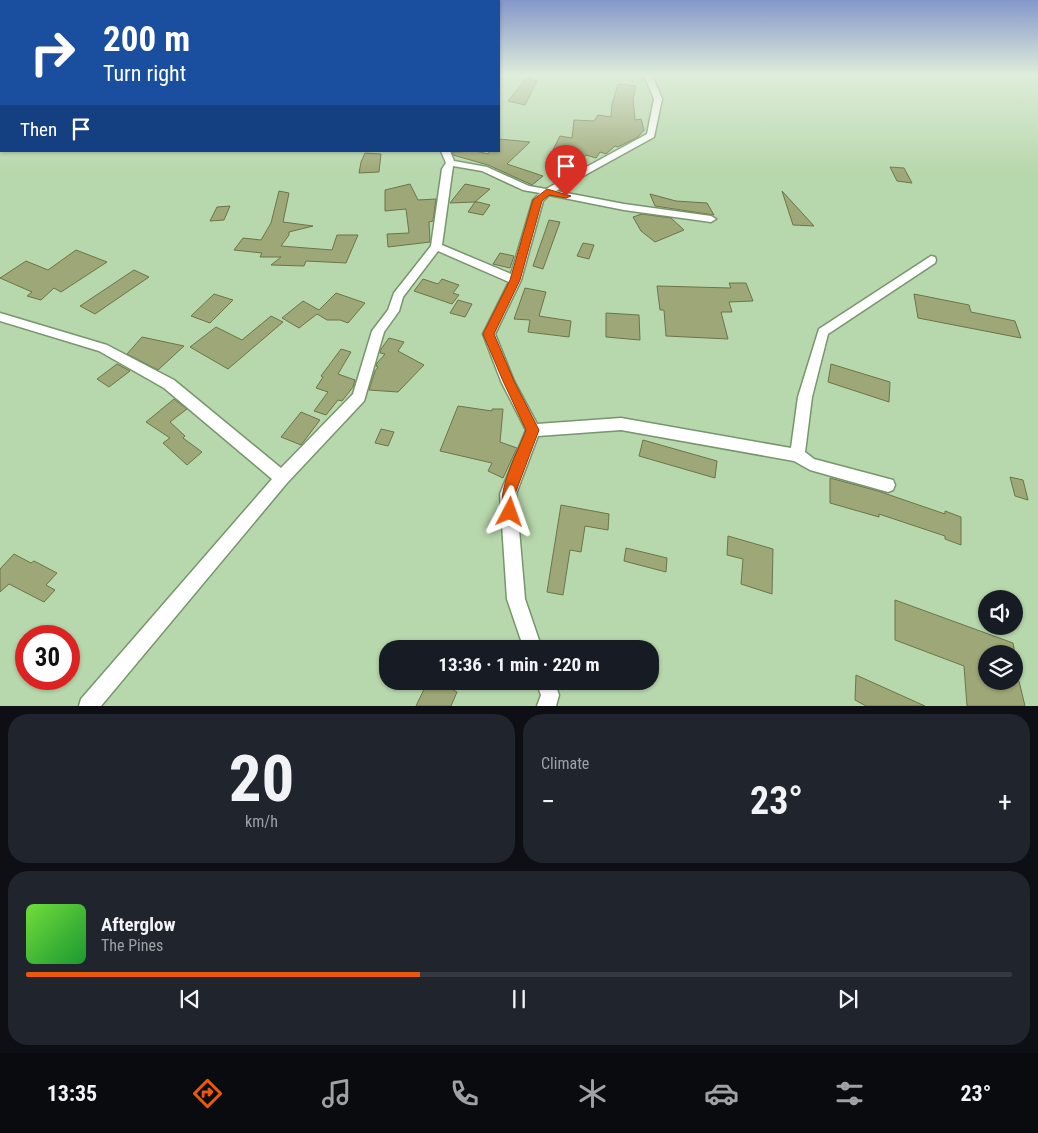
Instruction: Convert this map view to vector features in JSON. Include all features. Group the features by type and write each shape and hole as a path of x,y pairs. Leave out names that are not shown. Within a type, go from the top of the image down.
{"street":[{"path":"530,640 516,599 508,494 533,430 508,381 489,334 515,280 538,200 547,192 652,135 657,108"},
{"path":"88,706 282,478 359,397 378,331 393,311 398,296 436,247 448,157 484,169 526,188 624,207 711,219"},
{"path":"436,247 515,280"},
{"path":"797,455 805,397 823,332 931,260"},
{"path":"0,316 103,348 170,384 282,478"},
{"path":"533,430 621,424 797,455 810,464 888,485"},
{"path":"546,706 550,695 548,690"}],"building":[{"path":"612,108 634,108 635,120 641,119 644,130 638,137 618,147 615,146 606,154 600,152 596,158 586,155 566,176 549,171 567,151 553,150 560,136 572,138 574,120 594,121 598,115 611,117"},
{"path":"500,139 530,142 507,164 543,176 532,185 488,165 453,155 452,152 480,152 488,154 489,152 500,152"},
{"path":"365,153 381,154 379,172 359,173"},
{"path":"890,167 904,168 912,183 897,181"},
{"path":"410,184 418,200 436,199 433,221 429,222 430,242 388,247 387,234 409,233 406,209 385,211 385,190"},
{"path":"465,184 490,189 475,202 450,203"},
{"path":"279,191 289,193 283,222 313,226 289,232 281,246 332,250 337,235 358,235 346,263 306,261 304,266 271,265 281,257 260,257 262,253 234,250 243,238 261,240 271,223"},
{"path":"782,191 814,226 793,225"},
{"path":"650,194 676,201 707,203 714,215 655,206"},
{"path":"475,202 490,205 483,215 468,212"},
{"path":"230,206 224,220 210,221 217,207"},
{"path":"642,214 671,218 684,230 655,242 641,231 633,217"},
{"path":"549,220 560,222 543,269 533,266"},
{"path":"583,243 594,245 589,259 577,256"},
{"path":"76,250 107,262 61,292 54,288 41,300 27,296 32,292 0,278 26,261 48,270"},
{"path":"500,253 514,256 510,268 493,264"},
{"path":"134,270 149,277 95,314 80,306"},
{"path":"423,279 438,284 442,279 459,285 453,293 459,295 452,304 414,291"},
{"path":"729,283 746,283 753,301 729,302 732,312 721,312 728,339 666,336 664,310 660,310 657,286 731,288"},
{"path":"525,288 546,292 539,316 571,321 569,337 528,332 530,320 514,319"},
{"path":"336,293 365,303 348,323 340,320 327,320 317,314 299,328 282,318 303,301 319,310"},
{"path":"214,294 233,300 210,323 191,316"},
{"path":"914,294 969,305 971,312 1015,321 1021,338 918,318"},
{"path":"458,300 472,304 465,317 450,313"},
{"path":"606,313 639,315 640,340 606,337"},
{"path":"271,316 283,322 228,369 190,347 216,327 242,340"},
{"path":"142,337 184,346 158,370 127,354"},
{"path":"389,338 404,342 398,351 424,365 398,392 369,390 378,367 376,366 377,363 385,354 380,353 381,349"},
{"path":"341,349 351,352 338,374 355,380 353,387 342,401 338,400 326,415 314,411 328,392 316,388 323,377 321,376"},
{"path":"117,364 130,371 109,387 97,379"},
{"path":"831,364 890,382 889,402 828,382"},
{"path":"174,399 187,409 170,422 185,436 183,438 202,452 187,465 163,443 170,438 146,422"},
{"path":"458,406 492,411 492,409 503,409 500,442 517,448 503,478 488,471 492,463 440,451"},
{"path":"301,412 320,420 301,445 281,437"},
{"path":"381,429 394,432 388,446 375,443"},
{"path":"643,440 717,461 715,478 639,456"},
{"path":"1010,477 1023,480 1028,500 1015,496"},
{"path":"830,478 878,491 945,514 945,511 961,517 961,545 945,539 945,536 879,514 879,517 830,503"},
{"path":"561,505 609,514 608,530 585,526 581,552 570,550 563,595 547,592"},
{"path":"728,536 773,549 772,594 741,584 743,559 727,555"},
{"path":"626,548 667,558 666,572 624,561"},
{"path":"14,554 31,563 34,561 57,573 46,585 55,590 44,602 9,584 0,592 0,569"},
{"path":"895,600 978,630 978,635 991,635 1013,643 1013,645 978,645 978,690 1021,690 1025,706 967,706 964,666 895,640"},
{"path":"856,675 925,706 866,706 855,700"},
{"path":"424,690 453,690 457,692 451,706 416,706"}],"route":[{"path":"510,512 508,494 533,430 508,381 489,334 515,280 538,200 547,192 566,196"}]}
